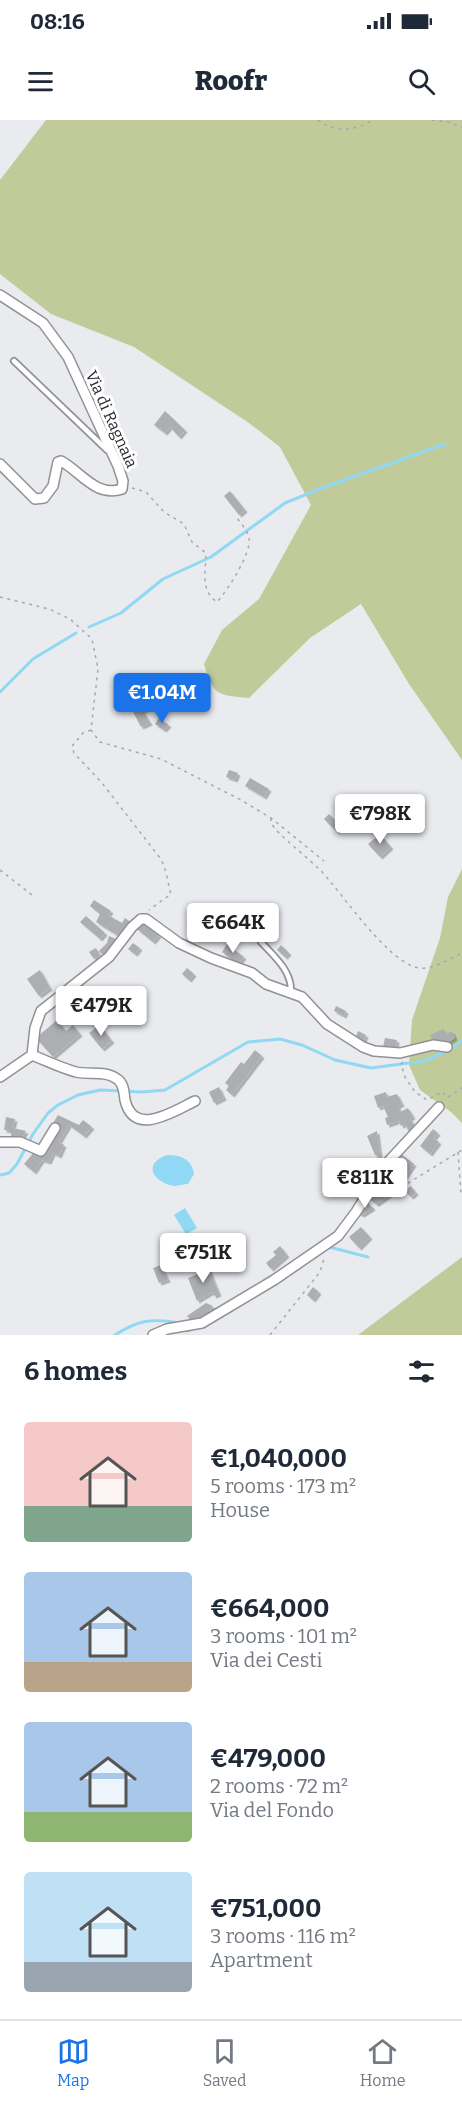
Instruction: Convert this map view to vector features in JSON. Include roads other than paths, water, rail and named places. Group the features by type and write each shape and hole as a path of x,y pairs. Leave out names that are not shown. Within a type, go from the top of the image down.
{"street":[{"name":"Via di Ragnaia","path":"0,295 43,323 68,357 113,455 123,481 122,489 117,491 88,484 61,461 58,462 53,486 44,498 35,499 0,464"},
{"path":"0,1077 32,1055 35,1028 41,1011 109,957 132,927 143,919 179,943 252,973 266,984 302,997 327,1024 363,1047 374,1051 400,1053 433,1045 447,1047"},
{"path":"32,1055 77,1072 106,1074 118,1079 126,1105 136,1118 156,1119 195,1101"},
{"path":"153,1335 167,1329 182,1331 202,1323 274,1280 338,1236 345,1229 387,1163 439,1107"},
{"path":"0,1142 29,1145 42,1151 55,1128"}],"lane":[{"path":"14,361 113,455"},
{"path":"261,942 287,974 291,982 291,994"}],"water":[{"path":"167,1155 181,1157 191,1165 194,1174 188,1184 174,1186 156,1177 153,1172 155,1163"},
{"path":"185,1208 197,1228 186,1234 174,1215"}],"waterway":[{"path":"89,627 121,613 163,579 211,557 285,503 445,444"},
{"path":"0,692 33,659 76,633"},
{"path":"0,1175 9,1173 17,1164 33,1134 48,1113 58,1105 78,1095 100,1090 142,1092 165,1090 248,1042 280,1039 302,1045 335,1060 371,1068 424,1061 447,1051 462,1041"},
{"path":"329,1247 368,1257"},
{"path":"253,1297 301,1267"},
{"path":"115,1335 138,1323 161,1321 179,1323"},
{"path":"187,1331 203,1326"}]}
